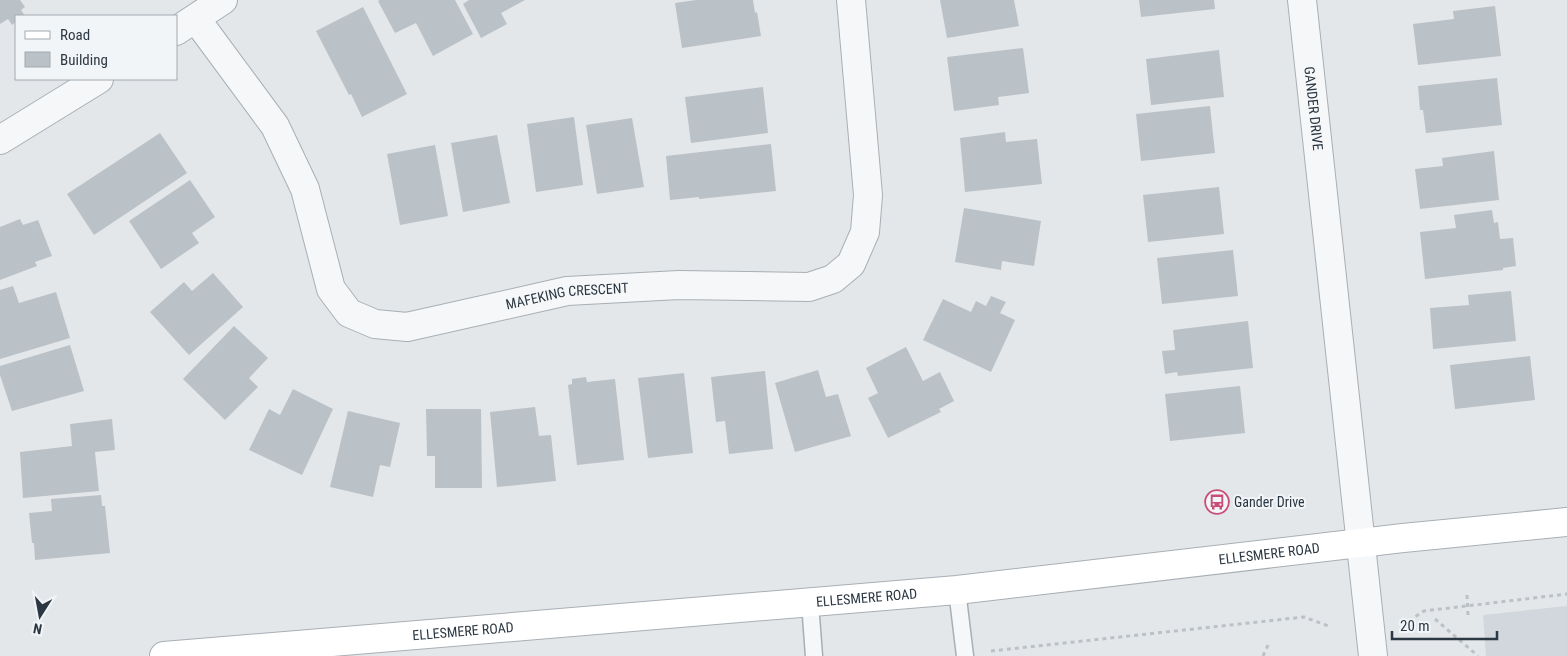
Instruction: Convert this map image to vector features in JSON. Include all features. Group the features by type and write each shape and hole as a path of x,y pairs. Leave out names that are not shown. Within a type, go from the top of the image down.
{"main road":[{"name":"ELLESMERE ROAD","path":"164,656 957,590 1360,543 1567,522"}],"street":[{"path":"186,25 223,0"},
{"name":"MAFEKING CRESCENT","path":"186,25 276,126 305,189 331,289 349,313 375,324 407,327 566,291 679,285 809,288 833,279 851,264 865,232 868,195 851,0"},
{"name":"GANDER DRIVE","path":"1302,0 1353,456 1360,543 1373,656"},
{"path":"0,140 97,80"}],"lane":[{"path":"957,590 965,656"},
{"path":"810,603 814,656"}],"path":[{"path":"1409,621 1424,611 1567,594"},
{"path":"1467,595 1468,615"},
{"path":"988,651 1304,617 1331,628"},
{"path":"1435,619 1478,656"},
{"path":"1263,656 1269,643"}],"shaded area":[{"path":"1567,606 1567,656 1486,656 1483,615"}],"building":[{"path":"0,0 20,0 25,7 21,10 24,15 15,15 15,23 12,25 8,19 0,24"},
{"path":"455,0 473,34 433,56 416,23 395,33 378,1"},
{"path":"469,0 525,0 501,13 507,24 481,38 463,4"},
{"path":"696,0 753,0 761,36 682,48 675,3"},
{"path":"940,0 1014,0 1019,26 947,38"},
{"path":"1139,0 1214,0 1215,9 1141,17"},
{"path":"1495,6 1501,56 1418,65 1413,24 1454,19 1453,11"},
{"path":"363,7 407,94 362,117 316,31"},
{"path":"1023,48 1029,93 998,97 999,105 954,111 947,57"},
{"path":"1219,50 1224,97 1151,105 1146,59"},
{"path":"1497,78 1502,125 1426,133 1423,110 1420,110 1418,86"},
{"path":"763,87 768,133 691,143 685,97"},
{"path":"1210,106 1215,153 1141,161 1136,114"},
{"path":"574,117 583,185 536,192 527,124"},
{"path":"632,118 644,187 597,194 586,125"},
{"path":"1005,132 1006,142 1037,139 1042,184 965,192 960,138"},
{"path":"160,133 187,173 94,235 67,194"},
{"path":"497,135 510,203 463,212 451,143"},
{"path":"771,144 776,191 670,200 666,156"},
{"path":"435,145 448,216 400,225 387,154"},
{"path":"1494,151 1499,200 1420,209 1415,169 1443,166 1442,158"},
{"path":"190,180 215,217 192,233 199,243 161,269 129,221"},
{"path":"1219,187 1224,234 1148,242 1143,195"},
{"path":"964,208 1041,221 1034,266 1002,261 1001,270 955,262"},
{"path":"1492,210 1494,223 1498,222 1500,239 1513,238 1516,266 1503,268 1503,270 1425,279 1420,232 1456,228 1454,215"},
{"path":"20,219 23,225 38,220 52,256 35,262 37,266 0,280 0,227"},
{"path":"1233,250 1238,296 1162,304 1157,258"},
{"path":"213,273 243,307 189,355 150,312 184,282 192,291"},
{"path":"13,286 19,303 56,292 70,338 0,359 0,290"},
{"path":"1511,291 1516,341 1433,349 1430,308 1469,305 1468,295"},
{"path":"991,296 1006,302 1000,313 1015,320 991,372 923,340 943,299 971,312 976,301 986,306"},
{"path":"1248,321 1253,368 1178,376 1177,372 1165,374 1162,351 1175,350 1173,330"},
{"path":"234,326 268,358 249,378 258,387 225,420 183,379"},
{"path":"70,345 84,391 12,411 0,375 0,366"},
{"path":"906,347 923,381 940,372 954,401 939,409 941,412 888,438 868,398 878,393 866,368"},
{"path":"1530,356 1535,400 1455,409 1450,365"},
{"path":"818,370 826,397 838,394 851,436 795,452 775,383"},
{"path":"765,371 773,449 729,454 725,421 716,422 711,377"},
{"path":"684,373 693,453 648,458 638,378"},
{"path":"586,377 587,382 615,379 624,460 577,465 568,385 572,384 572,379"},
{"path":"1240,386 1245,433 1170,441 1165,394"},
{"path":"293,389 333,409 302,475 249,450 269,409 280,415"},
{"path":"535,407 539,436 551,435 556,481 497,487 490,412"},
{"path":"426,409 481,409 482,488 435,488 435,456 427,456"},
{"path":"348,411 400,423 390,467 380,465 373,497 330,487"},
{"path":"112,419 115,450 95,452 99,491 23,498 20,452 72,446 70,424"},
{"path":"101,495 102,506 105,506 110,553 35,560 29,513 52,511 51,499"}],"place":[{"name":"Gander Drive","path":"1217,502"}]}
